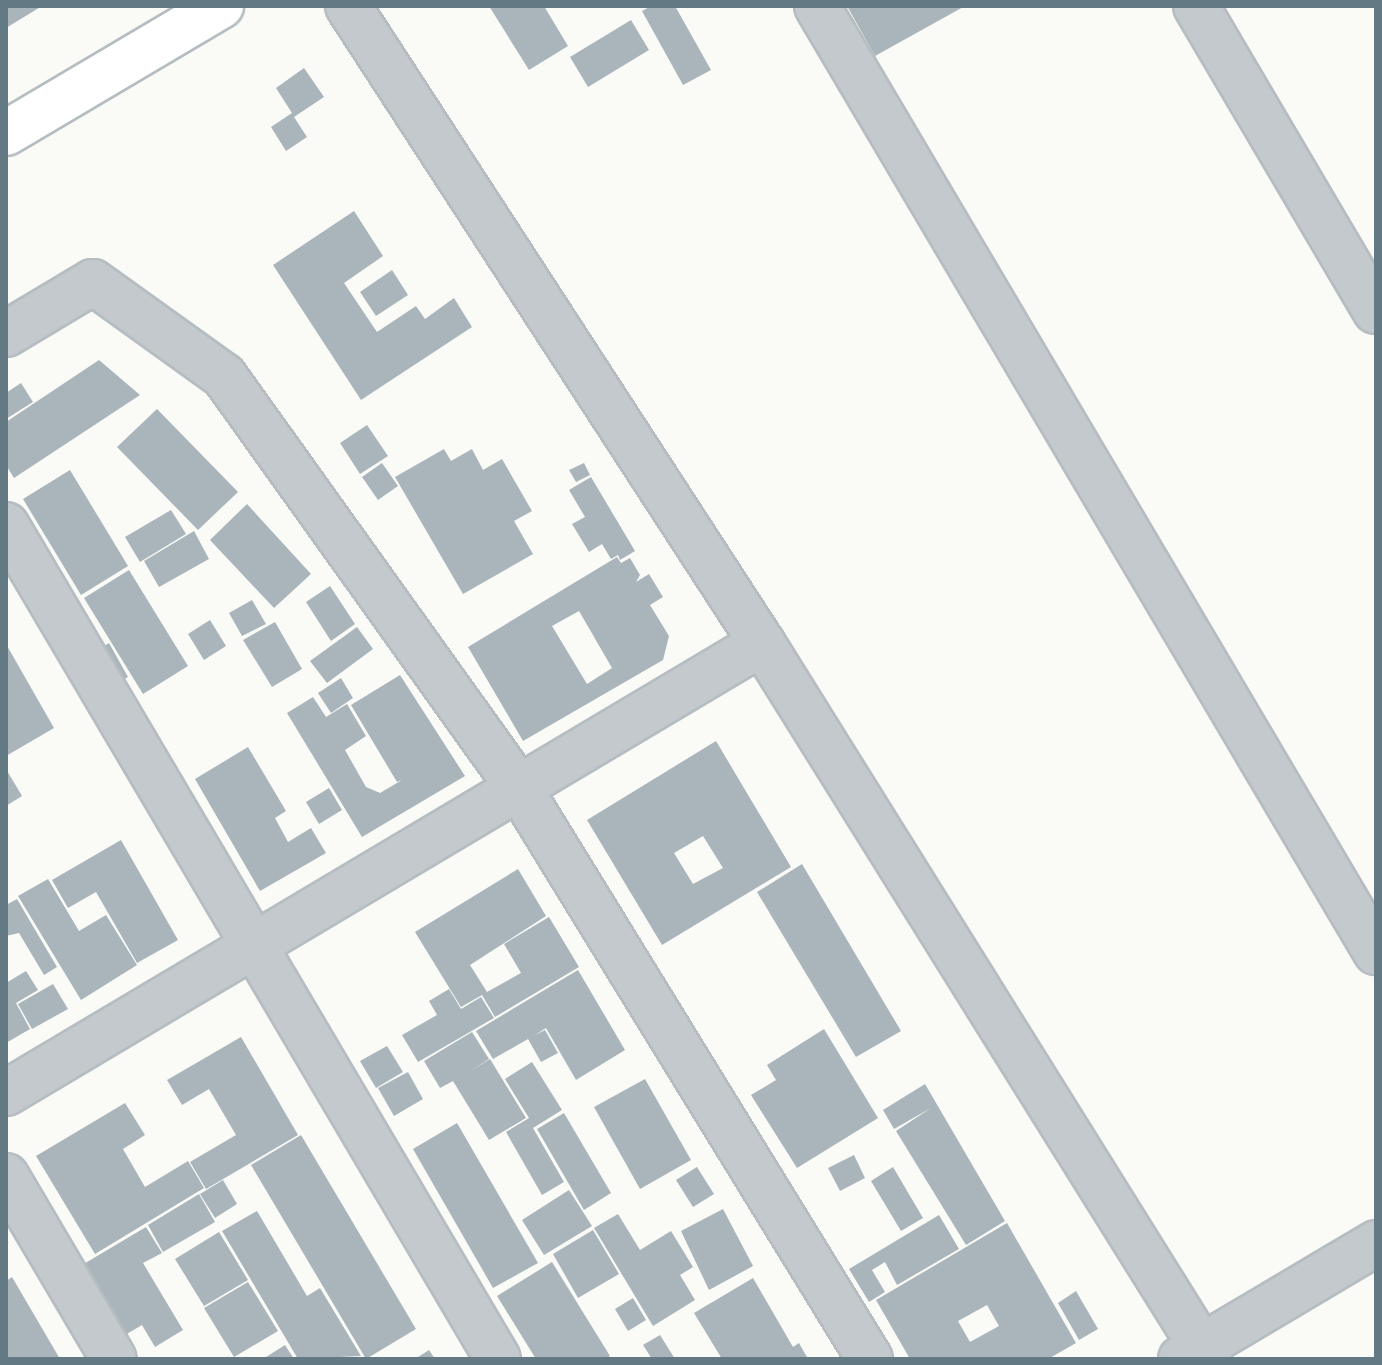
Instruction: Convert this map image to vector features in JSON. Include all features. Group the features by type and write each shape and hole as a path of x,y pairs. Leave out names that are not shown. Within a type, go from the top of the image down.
{"street":[{"path":"6,133 221,6"},
{"path":"348,6 762,643 1197,1355 1376,1243"},
{"path":"817,6 1376,952"},
{"path":"1196,6 1376,311"},
{"path":"6,334 93,282 224,376 519,788 870,1359"},
{"path":"6,525 498,1359"},
{"path":"6,1093 762,643"},
{"path":"6,1176 114,1359"}],"building":[{"path":"6,6 42,6 6,28"},
{"path":"489,6 544,6 568,46 529,70"},
{"path":"651,6 675,6 711,70 683,85 642,11"},
{"path":"847,6 965,6 875,56"},
{"path":"631,20 649,50 588,87 570,57"},
{"path":"304,68 324,97 294,117 307,137 286,151 271,127 292,113 276,88"},
{"path":"354,211 383,256 344,283 377,332 416,306 425,319 454,298 472,327 361,400 273,265"},
{"path":"392,270 408,295 376,316 360,292"},
{"path":"99,360 140,395 14,478 6,465 6,422"},
{"path":"21,383 33,402 6,419 6,393"},
{"path":"157,409 238,492 198,530 117,447"},
{"path":"367,425 388,456 360,474 340,443"},
{"path":"444,449 451,461 472,449 483,470 502,459 532,511 514,521 533,554 463,594 395,477"},
{"path":"382,463 398,486 378,500 362,477"},
{"path":"584,463 590,475 576,482 569,470"},
{"path":"70,470 128,566 81,595 23,499"},
{"path":"591,477 635,551 620,560 618,555 611,559 602,544 589,552 572,524 585,517 569,490"},
{"path":"247,504 311,574 274,608 210,540"},
{"path":"171,510 186,534 140,562 125,537"},
{"path":"194,531 209,559 159,587 144,561"},
{"path":"617,557 621,563 630,558 640,575 636,582 649,574 663,597 650,605 669,636 663,660 523,741 468,647","holes":["579,611 612,668 587,684 552,626"]},
{"path":"129,570 188,666 143,694 84,598"},
{"path":"330,586 355,624 331,641 306,602"},
{"path":"252,600 266,624 242,636 229,613"},
{"path":"210,620 226,646 204,660 188,634"},
{"path":"275,622 302,669 272,687 243,640"},
{"path":"357,627 373,649 327,683 310,661"},
{"path":"109,643 128,677 115,684 96,651"},
{"path":"6,644 54,728 6,756"},
{"path":"400,675 465,776 362,837 287,713 313,697 326,717 347,704 366,736 345,750 366,787 380,793 402,780 397,782 351,705"},
{"path":"341,678 353,698 331,713 318,693"},
{"path":"716,741 791,867 662,945 587,820","holes":["703,836 723,868 693,884 674,853"]},
{"path":"248,747 286,811 275,818 288,842 311,828 326,853 260,891 195,779"},
{"path":"6,769 22,796 6,806"},
{"path":"329,788 342,810 319,824 306,802"},
{"path":"121,840 178,940 137,963 96,892 68,908 52,880"},
{"path":"802,864 901,1031 856,1057 757,892"},
{"path":"518,869 546,916 470,965 487,992 521,973 504,944 549,917 579,967 495,1017 482,995 461,1007 415,932"},
{"path":"48,879 79,931 106,915 137,965 81,1000 18,896"},
{"path":"17,899 57,967 44,975 19,933 6,936 6,905"},
{"path":"578,970 625,1050 576,1080 546,1028 535,1035 545,1030 558,1053 541,1062 528,1039 493,1059 476,1031"},
{"path":"26,971 38,990 16,1003 30,1029 6,1043 6,983"},
{"path":"53,984 68,1009 32,1029 18,1004"},
{"path":"449,989 461,1009 481,997 494,1018 418,1062 402,1035 437,1015 429,1001"},
{"path":"824,1029 878,1118 797,1168 751,1095 776,1080 767,1065"},
{"path":"472,1032 489,1059 469,1072 490,1059 526,1118 489,1140 453,1081 440,1088 424,1061"},
{"path":"241,1037 298,1135 206,1189 190,1162 236,1135 209,1089 182,1105 167,1080"},
{"path":"387,1046 403,1072 376,1088 360,1061"},
{"path":"532,1062 562,1110 533,1128 564,1182 542,1195 506,1132 529,1118 505,1079"},
{"path":"408,1072 423,1099 394,1116 378,1088"},
{"path":"645,1079 691,1160 640,1189 594,1107"},
{"path":"925,1084 1005,1221 966,1245 896,1131 931,1108 894,1129 883,1110"},
{"path":"125,1103 145,1135 123,1149 145,1187 188,1161 204,1188 95,1254 36,1156"},
{"path":"564,1113 611,1193 584,1210 537,1129"},
{"path":"457,1123 538,1263 493,1288 413,1149"},
{"path":"301,1135 416,1329 366,1359 251,1165"},
{"path":"854,1155 865,1178 840,1191 828,1168"},
{"path":"697,1167 714,1194 693,1207 676,1180"},
{"path":"893,1167 923,1218 901,1231 871,1181"},
{"path":"223,1180 237,1204 215,1218 200,1194"},
{"path":"569,1190 592,1226 544,1255 522,1220"},
{"path":"199,1194 215,1222 163,1252 148,1225"},
{"path":"723,1209 753,1266 709,1290 681,1231"},
{"path":"257,1211 307,1296 320,1288 361,1356 298,1359 222,1231"},
{"path":"618,1214 640,1250 671,1231 693,1267 680,1275 695,1300 653,1326 594,1228"},
{"path":"939,1215 959,1249 897,1285 885,1262 872,1270 885,1292 869,1302 849,1269"},
{"path":"1007,1223 1076,1343 1048,1359 910,1359 876,1300","holes":["987,1305 999,1326 970,1342 958,1321"]},
{"path":"146,1227 162,1253 143,1263 183,1330 155,1347 142,1325 125,1335 82,1265"},
{"path":"593,1230 619,1274 578,1298 553,1254"},
{"path":"219,1232 248,1280 204,1306 175,1259"},
{"path":"552,1262 610,1356 605,1359 536,1359 497,1296"},
{"path":"12,1277 60,1359 6,1359 6,1281"},
{"path":"753,1278 793,1347 799,1343 808,1359 722,1359 694,1313"},
{"path":"248,1282 278,1331 234,1357 204,1308"},
{"path":"1076,1291 1098,1329 1079,1340 1058,1303"},
{"path":"633,1298 646,1320 628,1331 615,1309"},
{"path":"660,1335 675,1359 652,1359 643,1345"},
{"path":"285,1345 294,1359 263,1359"},
{"path":"429,1350 435,1359 415,1359"}]}
